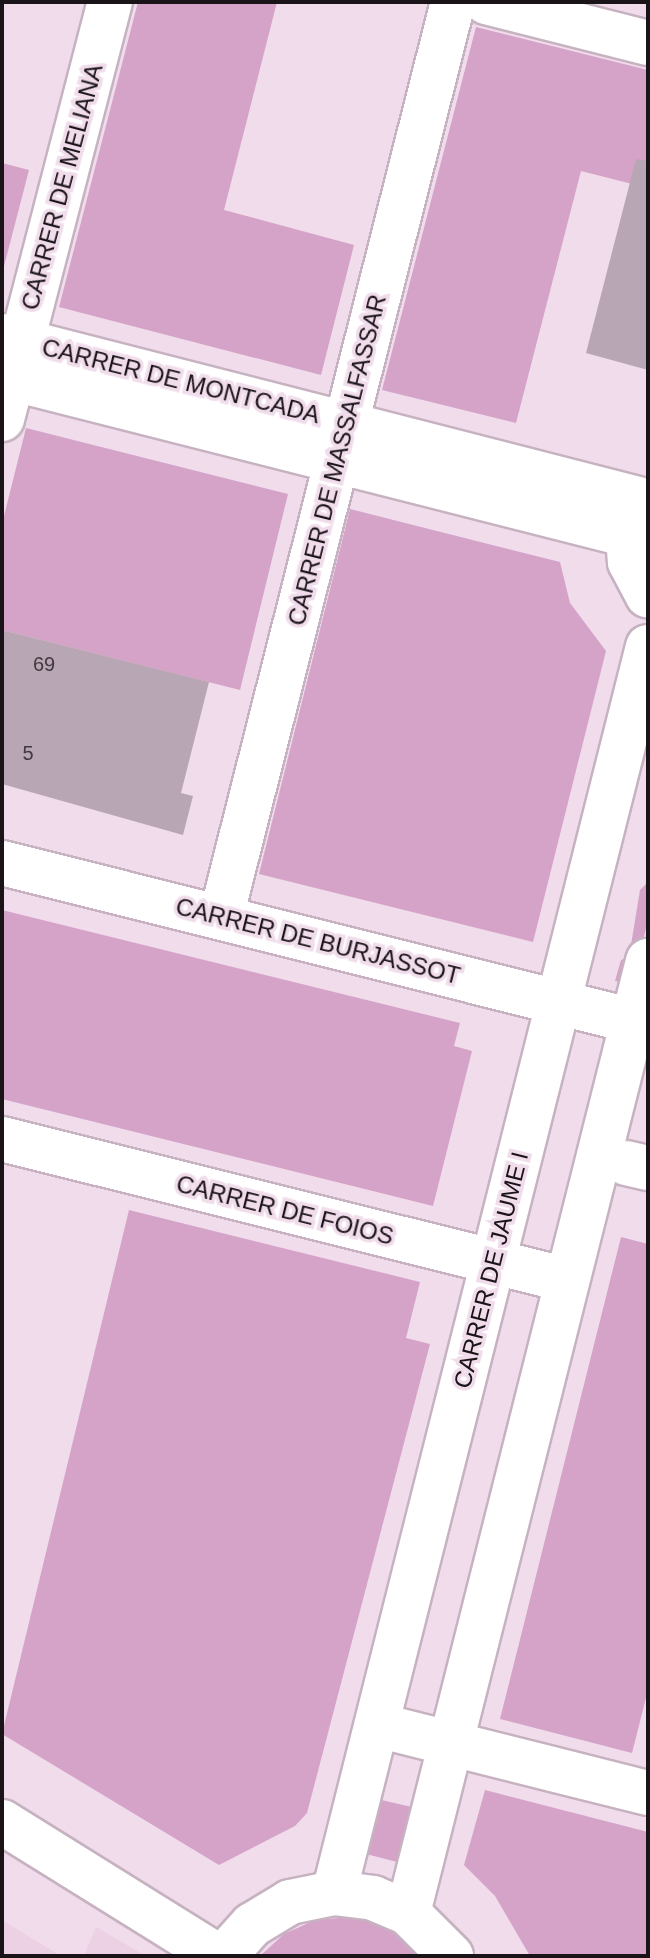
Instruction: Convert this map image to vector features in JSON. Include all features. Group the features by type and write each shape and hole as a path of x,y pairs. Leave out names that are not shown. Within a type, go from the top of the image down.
{"street":[{"name":"CARRER DE MELIANA","path":"8,370 110,2"},
{"name":"CARRER DE MASSALFASSAR","path":"221,917 453,2"},
{"path":"486,2 648,43"},
{"name":"CARRER DE MONTCADA","path":"8,370 638,506"},
{"path":"638,506 630,562 648,596"},
{"name":"CARRER DE JAUME I","path":"334,1893 648,647"},
{"name":"CARRER DE BURJASSOT","path":"2,863 633,1021"},
{"path":"408,1913 648,961"},
{"name":"CARRER DE FOIOS","path":"2,1139 567,1280"},
{"path":"377,1725 648,1793"},
{"path":"2,1822 217,1956"},
{"path":"224,1956 252,1925 290,1902 334,1893 373,1898 408,1913 451,1956"}],"shaded area":[{"path":"138,2 277,2 224,210 354,245 321,375 59,307"},
{"path":"476,27 648,70 648,188 581,171 516,423 382,390"},
{"path":"2,163 29,170 2,274"},
{"path":"26,428 288,494 240,690 2,630 2,524"},
{"path":"350,509 560,562 570,603 606,651 533,942 259,874"},
{"path":"648,882 648,920 635,973 623,982 615,981 621,960 629,957 640,890"},
{"path":"2,910 460,1023 454,1046 472,1051 433,1206 2,1099"},
{"path":"129,1210 420,1282 406,1338 430,1344 307,1813 295,1826 219,1865 2,1734"},
{"path":"621,1237 648,1244 648,1690 632,1753 500,1719"},
{"path":"512,1285 402,1721 398,1718 502,1294"},
{"path":"485,1790 648,1832 648,1956 530,1956 495,1896 464,1865"},
{"path":"377,1799 425,1810 405,1864 366,1854"},
{"path":"352,1917 388,1927 424,1956 260,1956 284,1934 315,1920"},
{"path":"2,1920 61,1956 2,1956"},
{"path":"96,1927 146,1956 84,1956"}],"building":[{"path":"636,159 648,161 648,370 586,353"},
{"path":"2,630 209,682 181,793 193,796 183,835 2,784"}]}
